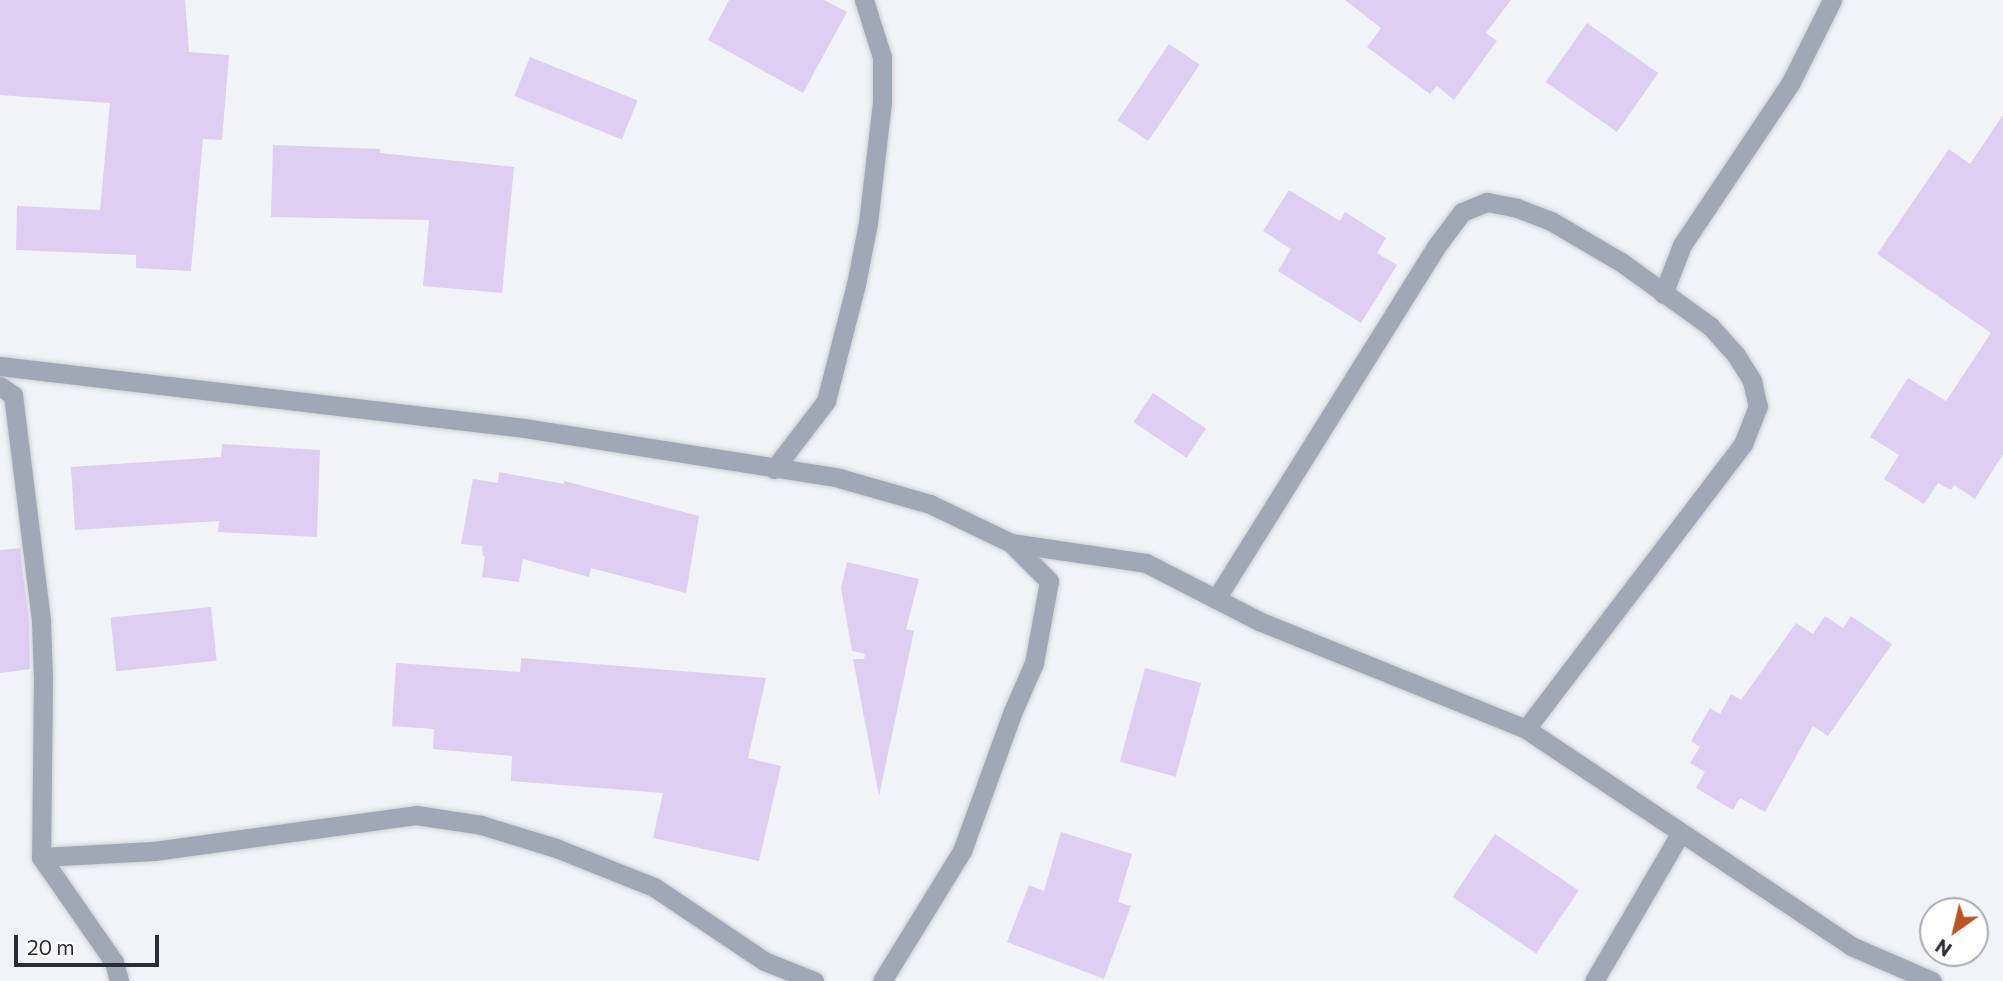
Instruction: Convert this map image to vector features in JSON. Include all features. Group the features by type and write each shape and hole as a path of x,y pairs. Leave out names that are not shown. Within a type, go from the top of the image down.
{"street":[{"path":"774,469 826,401 856,284 882,102 882,57 864,0"},
{"path":"1663,294 1682,244 1791,82 1832,0"},
{"path":"1216,599 1435,248 1462,212 1487,202 1517,208 1551,221 1621,262 1710,326 1736,355 1752,381 1758,406 1743,444 1526,729"},
{"path":"0,366 526,428 839,478 930,504 1012,543 1146,563 1259,621 1384,674 1526,729 1851,946 1932,981"},
{"path":"0,386 13,395 41,621 41,857 114,962 119,981"},
{"path":"882,981 962,851 1013,711 1034,663 1049,581 1012,543"},
{"path":"41,857 154,851 416,815 468,823 556,848 654,887 764,961 814,981"},
{"path":"1594,981 1680,834"}],"building":[{"path":"0,0 185,0 189,52 229,55 222,140 203,139 191,271 136,268 136,255 16,250 17,206 100,210 110,103 0,95"},
{"path":"729,0 824,0 847,12 803,93 708,40"},
{"path":"1345,0 1511,0 1486,33 1497,41 1454,100 1437,86 1430,94 1367,47 1381,28"},
{"path":"1587,23 1658,73 1617,132 1546,82"},
{"path":"1169,44 1200,65 1148,141 1118,120"},
{"path":"530,57 638,100 622,139 514,96"},
{"path":"2003,115 2003,454 1975,499 1954,485 1951,490 1938,483 1924,504 1884,479 1899,455 1870,437 1908,378 1946,401 1991,333 1877,254 1949,149 1970,164"},
{"path":"273,145 380,149 380,153 514,167 502,293 423,286 429,220 271,217"},
{"path":"1289,190 1340,221 1345,212 1386,238 1377,253 1397,265 1361,323 1278,271 1291,249 1263,231"},
{"path":"1153,393 1206,429 1186,458 1133,422"},
{"path":"222,444 320,450 317,537 218,532 219,521 75,530 71,467 221,457"},
{"path":"499,472 564,484 564,481 699,516 686,593 591,568 589,577 523,559 519,582 482,577 485,556 482,546 461,544 473,479 498,483"},
{"path":"20,548 29,622 30,669 0,673 0,550"},
{"path":"847,562 919,579 906,629 914,631 879,796 853,659 864,659 865,654 852,651 841,588"},
{"path":"211,607 217,661 116,671 111,618"},
{"path":"1825,616 1843,628 1851,616 1892,644 1828,736 1813,726 1765,812 1740,798 1733,810 1696,788 1705,772 1690,763 1700,747 1691,741 1710,708 1720,714 1731,694 1741,700 1796,623 1813,634"},
{"path":"521,658 766,678 748,758 781,766 759,861 653,838 663,793 511,781 512,756 433,749 434,729 392,726 396,663 520,672"},
{"path":"1145,668 1201,683 1176,777 1120,762"},
{"path":"1061,832 1132,854 1118,902 1131,906 1104,979 1007,942 1029,885 1044,891"},
{"path":"1495,834 1579,890 1536,953 1453,897"}]}
